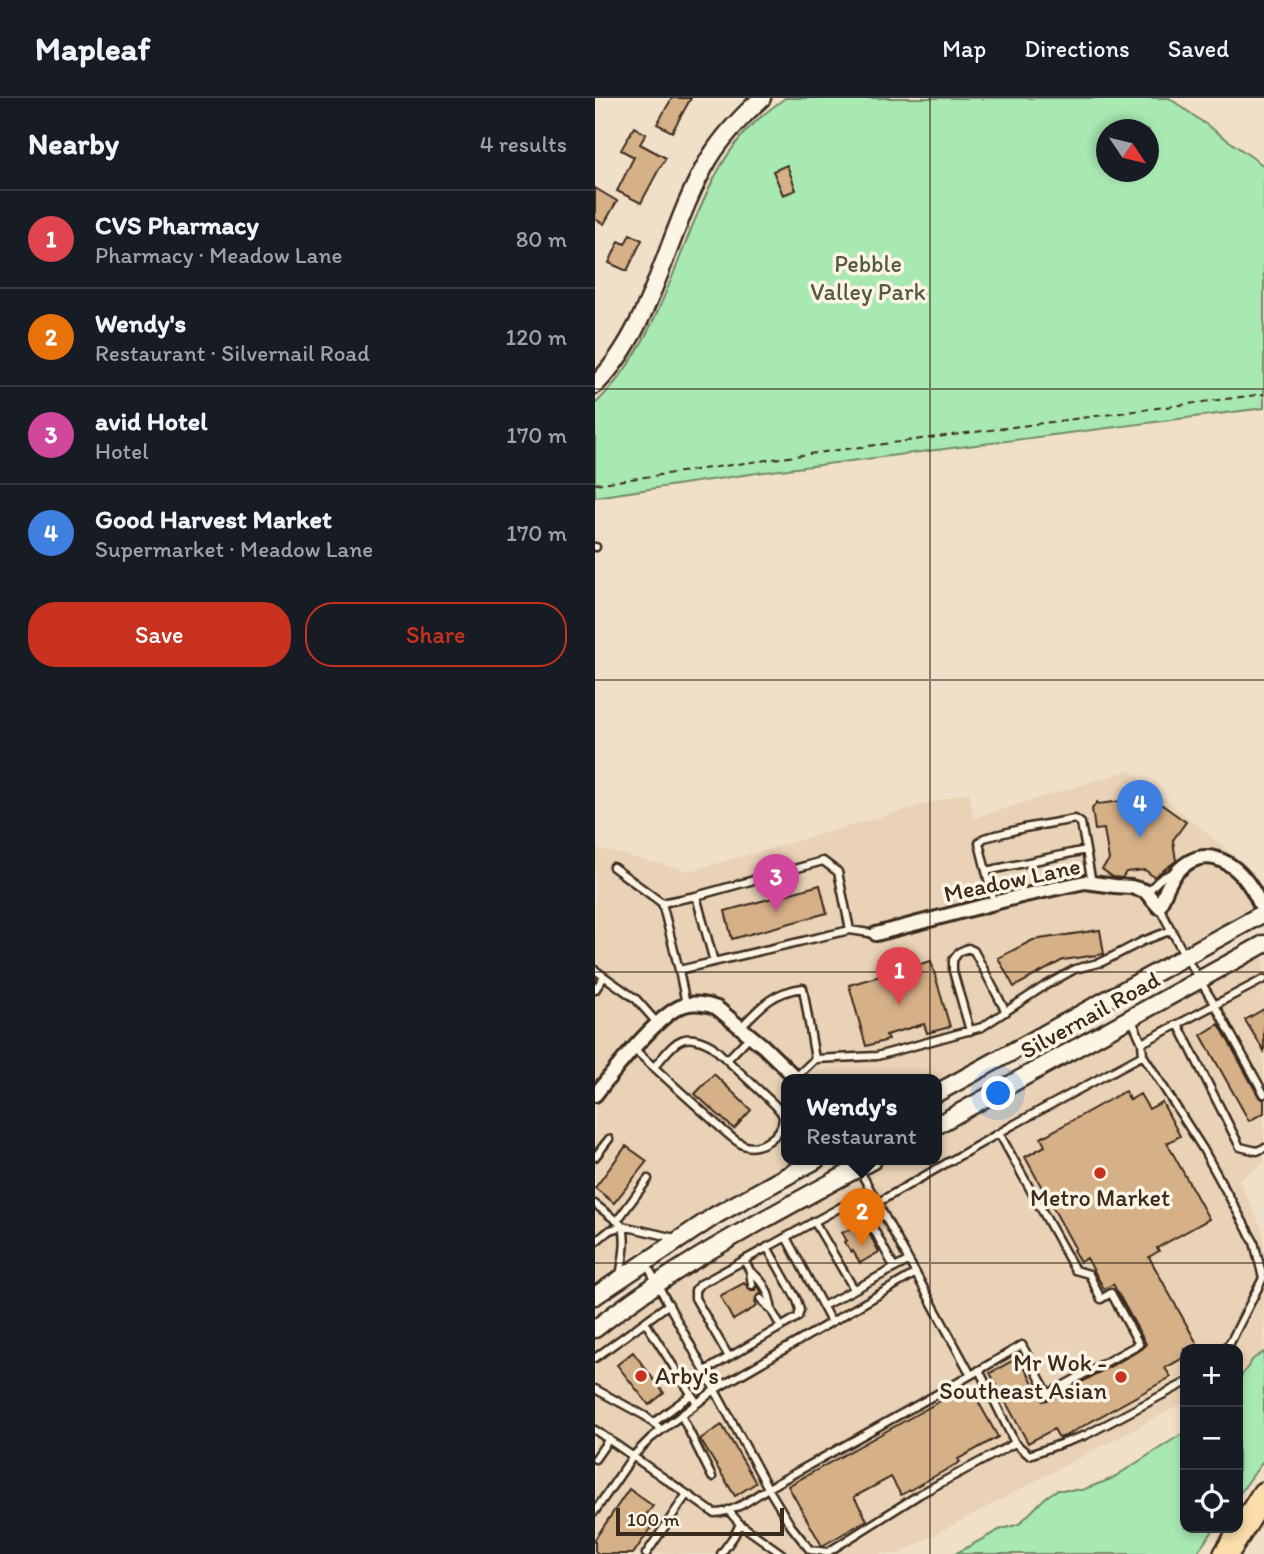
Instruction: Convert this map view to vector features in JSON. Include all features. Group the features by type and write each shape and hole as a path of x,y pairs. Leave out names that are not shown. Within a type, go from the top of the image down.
{"highway":[{"path":"1226,1554 1264,1494"}],"street":[{"path":"595,385 617,359 635,327 708,160 735,124 762,98"},
{"path":"1147,894 1159,907 1176,873 1192,861 1211,856 1234,866 1252,889 1264,913"},
{"name":"Meadow Lane","path":"876,934 1085,882 1131,887 1147,894"},
{"name":"Silvernail Road","path":"942,1090 1264,913"},
{"name":"Silvernail Road","path":"942,1122 1264,944"},
{"path":"595,1095 658,1024 686,1004 717,1008 793,1074"},
{"path":"595,1296 716,1215 807,1165"},
{"path":"595,1329 657,1283 859,1165"}],"lane":[{"path":"994,903 979,843 984,838 1024,828 1075,819 1081,823 1092,883"},
{"path":"986,871 1086,850"},
{"path":"662,903 823,861 838,872 850,930"},
{"path":"613,867 662,903 686,1004"},
{"path":"1147,894 1167,874 1176,873"},
{"path":"696,895 714,962"},
{"path":"1159,907 1264,1094"},
{"path":"679,970 850,930 876,934"},
{"path":"801,1074 815,1059 877,1056 982,1027 1075,969 1103,962 1143,941 1173,930"},
{"path":"970,1031 953,971 953,960 959,952 968,948 974,951 1006,1012"},
{"path":"595,970 636,999 658,1024"},
{"path":"595,990 604,977"},
{"path":"1142,1043 1264,979"},
{"path":"727,1060 759,1008 787,990 803,988 815,1059"},
{"path":"1131,1018 1142,1043 1143,1055 1203,1149 1254,1242 1263,1278 1229,1344"},
{"path":"1178,1024 1240,1147 1257,1151 1264,1149"},
{"path":"654,1067 676,1043 687,1037 701,1040 712,1046 781,1113"},
{"path":"634,1049 733,1139 750,1147 757,1146 776,1134 781,1123"},
{"path":"877,1203 1143,1055"},
{"path":"595,1430 718,1514 736,1508 1022,1345 1048,1394 1139,1344 1111,1293 1101,1299 1089,1274 1075,1270 999,1133"},
{"path":"595,1157 609,1139"},
{"path":"863,1165 870,1191 971,1375"},
{"path":"617,1221 648,1179"},
{"path":"729,1357 695,1298 695,1290 699,1285 870,1191"},
{"path":"857,1198 894,1267"},
{"path":"595,1204 623,1226 679,1239"},
{"path":"814,1221 854,1289"},
{"path":"595,1242 610,1230 623,1226"},
{"path":"619,1279 625,1250 623,1226"},
{"path":"786,1237 831,1322"},
{"path":"705,1371 798,1317 800,1310 797,1300 767,1247"},
{"path":"744,1260 753,1285"},
{"path":"645,1261 768,1488 790,1526 810,1550 828,1552 920,1494 1015,1443"},
{"path":"823,1306 908,1261"},
{"path":"750,1271 761,1279 769,1294 772,1311"},
{"path":"595,1511 633,1456 716,1389 916,1273"},
{"path":"761,1299 781,1327"},
{"path":"595,1358 669,1304"},
{"path":"645,1322 698,1403"},
{"path":"979,1370 1015,1443 1029,1455 1086,1435 1180,1385"},
{"path":"595,1389 645,1416 662,1430"},
{"path":"653,1423 691,1394"},
{"path":"681,1415 712,1476"},
{"path":"595,1459 609,1439"},
{"path":"646,1554 687,1494"},
{"path":"728,1510 740,1524 782,1554"},
{"path":"722,1554 740,1524"}],"path":[{"path":"595,484 1264,394"}],"shaded area":[{"path":"1130,770 1253,871 1264,891 1264,904 942,1081 942,1074 781,1074 781,1165 790,1165 693,1218 595,1283 595,848 690,871 969,792 974,818"},
{"path":"1264,954 1264,1162 1239,1180 1264,1233 1264,1354 1243,1369 1243,1344 1180,1344 1180,1405 898,1554 595,1554 595,1337 691,1267 877,1165 942,1165 942,1129"}],"green space":[{"name":"Pebble Valley Park","path":"785,98 1169,98 1264,166 1264,408 757,473 595,497 595,404 629,364 642,342 665,295 714,178 741,137"},
{"path":"1264,1352 1264,1460 1243,1489 1243,1374 1253,1359"},
{"path":"1180,1435 1180,1533 1211,1533 1196,1554 955,1554 999,1530 1019,1524 1046,1497 1057,1490 1082,1490 1111,1479"}],"building":[{"path":"672,98 691,98 672,132 657,124"},
{"path":"634,127 646,134 640,144 666,158 641,203 617,191 634,157 621,150"},
{"path":"787,165 796,190 783,195 773,171"},
{"path":"595,188 617,201 604,224 595,219"},
{"path":"630,234 642,240 627,271 609,263 619,241 625,244"},
{"path":"1151,797 1186,822 1173,840 1176,861 1154,877 1145,870 1126,872 1122,878 1113,877 1102,869 1109,860 1104,829 1095,830 1092,809 1097,802 1099,804"},
{"path":"820,885 827,913 732,939 725,911"},
{"path":"1100,930 1104,954 1063,960 1014,987 998,958 1033,940"},
{"path":"931,961 950,1027 927,1033 924,1024 886,1035 888,1040 866,1046 849,985"},
{"path":"1264,1009 1264,1051 1245,1020"},
{"path":"1219,1024 1259,1097 1264,1100 1264,1113 1249,1121 1201,1035"},
{"path":"714,1074 751,1110 734,1129 695,1094"},
{"path":"1125,1091 1130,1100 1140,1094 1149,1109 1162,1102 1180,1136 1167,1143 1209,1219 1157,1248 1159,1251 1149,1257 1197,1344 1180,1344 1180,1360 1165,1368 1171,1377 1065,1436 1059,1438 1054,1429 1028,1443 990,1373 1019,1357 1043,1401 1142,1349 1146,1344 1113,1284 1104,1289 1087,1258 1080,1262 1025,1157 1045,1146 1041,1138"},
{"path":"626,1146 647,1161 614,1203 595,1188"},
{"path":"863,1222 879,1252 860,1263 844,1242 847,1241 842,1233"},
{"path":"744,1283 751,1290 758,1286 762,1293 756,1297 757,1306 733,1320 720,1296"},
{"name":"Arby's","path":"633,1352 664,1393 649,1405 617,1365"},
{"path":"969,1385 998,1437 901,1495 891,1477 854,1497 867,1520 822,1546 788,1486"},
{"path":"722,1425 756,1483 735,1496 700,1439"},
{"path":"629,1489 653,1506 645,1516 655,1522 633,1554 599,1554 595,1551 595,1539"}],"place":[{"name":"Good Harvest Market","path":"1140,838"},
{"name":"avid Hotel","path":"776,912"},
{"name":"CVS Pharmacy","path":"899,1005"},
{"name":"Metro Market","path":"1100,1173"},
{"name":"Wendy's","path":"862,1246"},
{"name":"Arby's","path":"641,1376"},
{"name":"Mr Wok - Southeast Asian","path":"1121,1377"}]}
